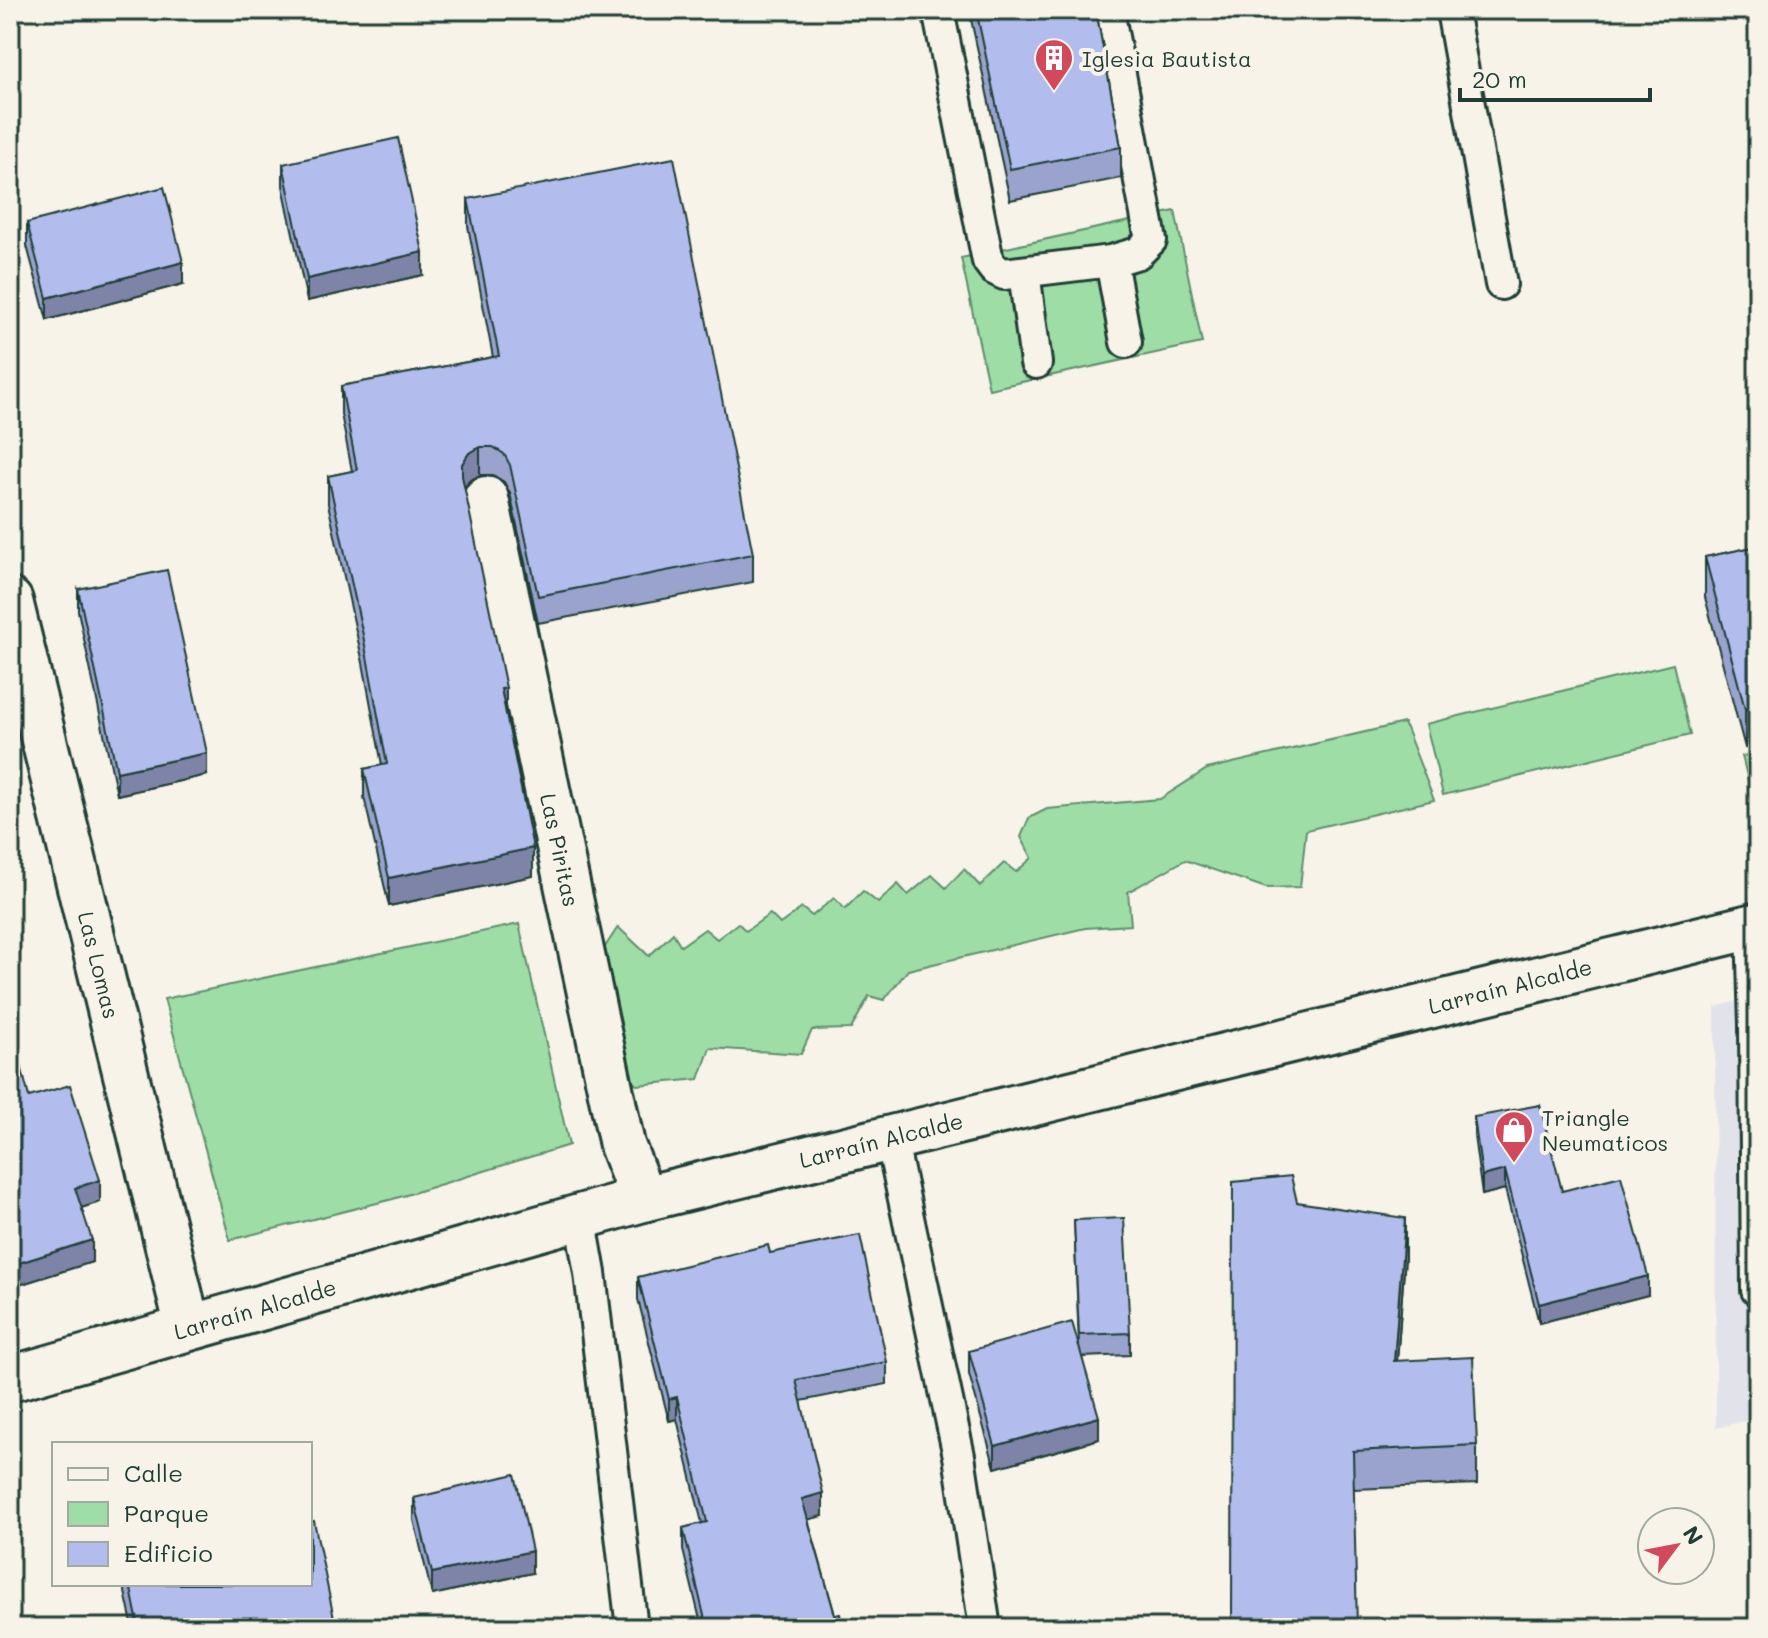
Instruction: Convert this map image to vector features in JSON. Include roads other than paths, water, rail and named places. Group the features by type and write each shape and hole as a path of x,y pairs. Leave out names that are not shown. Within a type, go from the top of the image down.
{"street":[{"name":"Las Piritas","path":"486,499 622,1145 643,1199"},
{"name":"Las Lomas","path":"10,601 188,1328"},
{"name":"Larraín Alcalde","path":"10,1379 643,1199 1755,926"}],"lane":[{"path":"938,10 988,261 994,269 1004,274 1111,261 1138,253 1151,240 1108,10"},
{"path":"1452,10 1501,284"},
{"path":"1111,261 1126,342"},
{"path":"1024,272 1036,363"},
{"path":"1755,926 1757,1290"},
{"path":"891,1138 959,1456 985,1628"},
{"path":"580,1217 592,1289 632,1628"}],"place":[{"name":"Iglesia Bautista","path":"1054,92"},
{"name":"Triangle Neumaticos","path":"1514,1164"}]}
